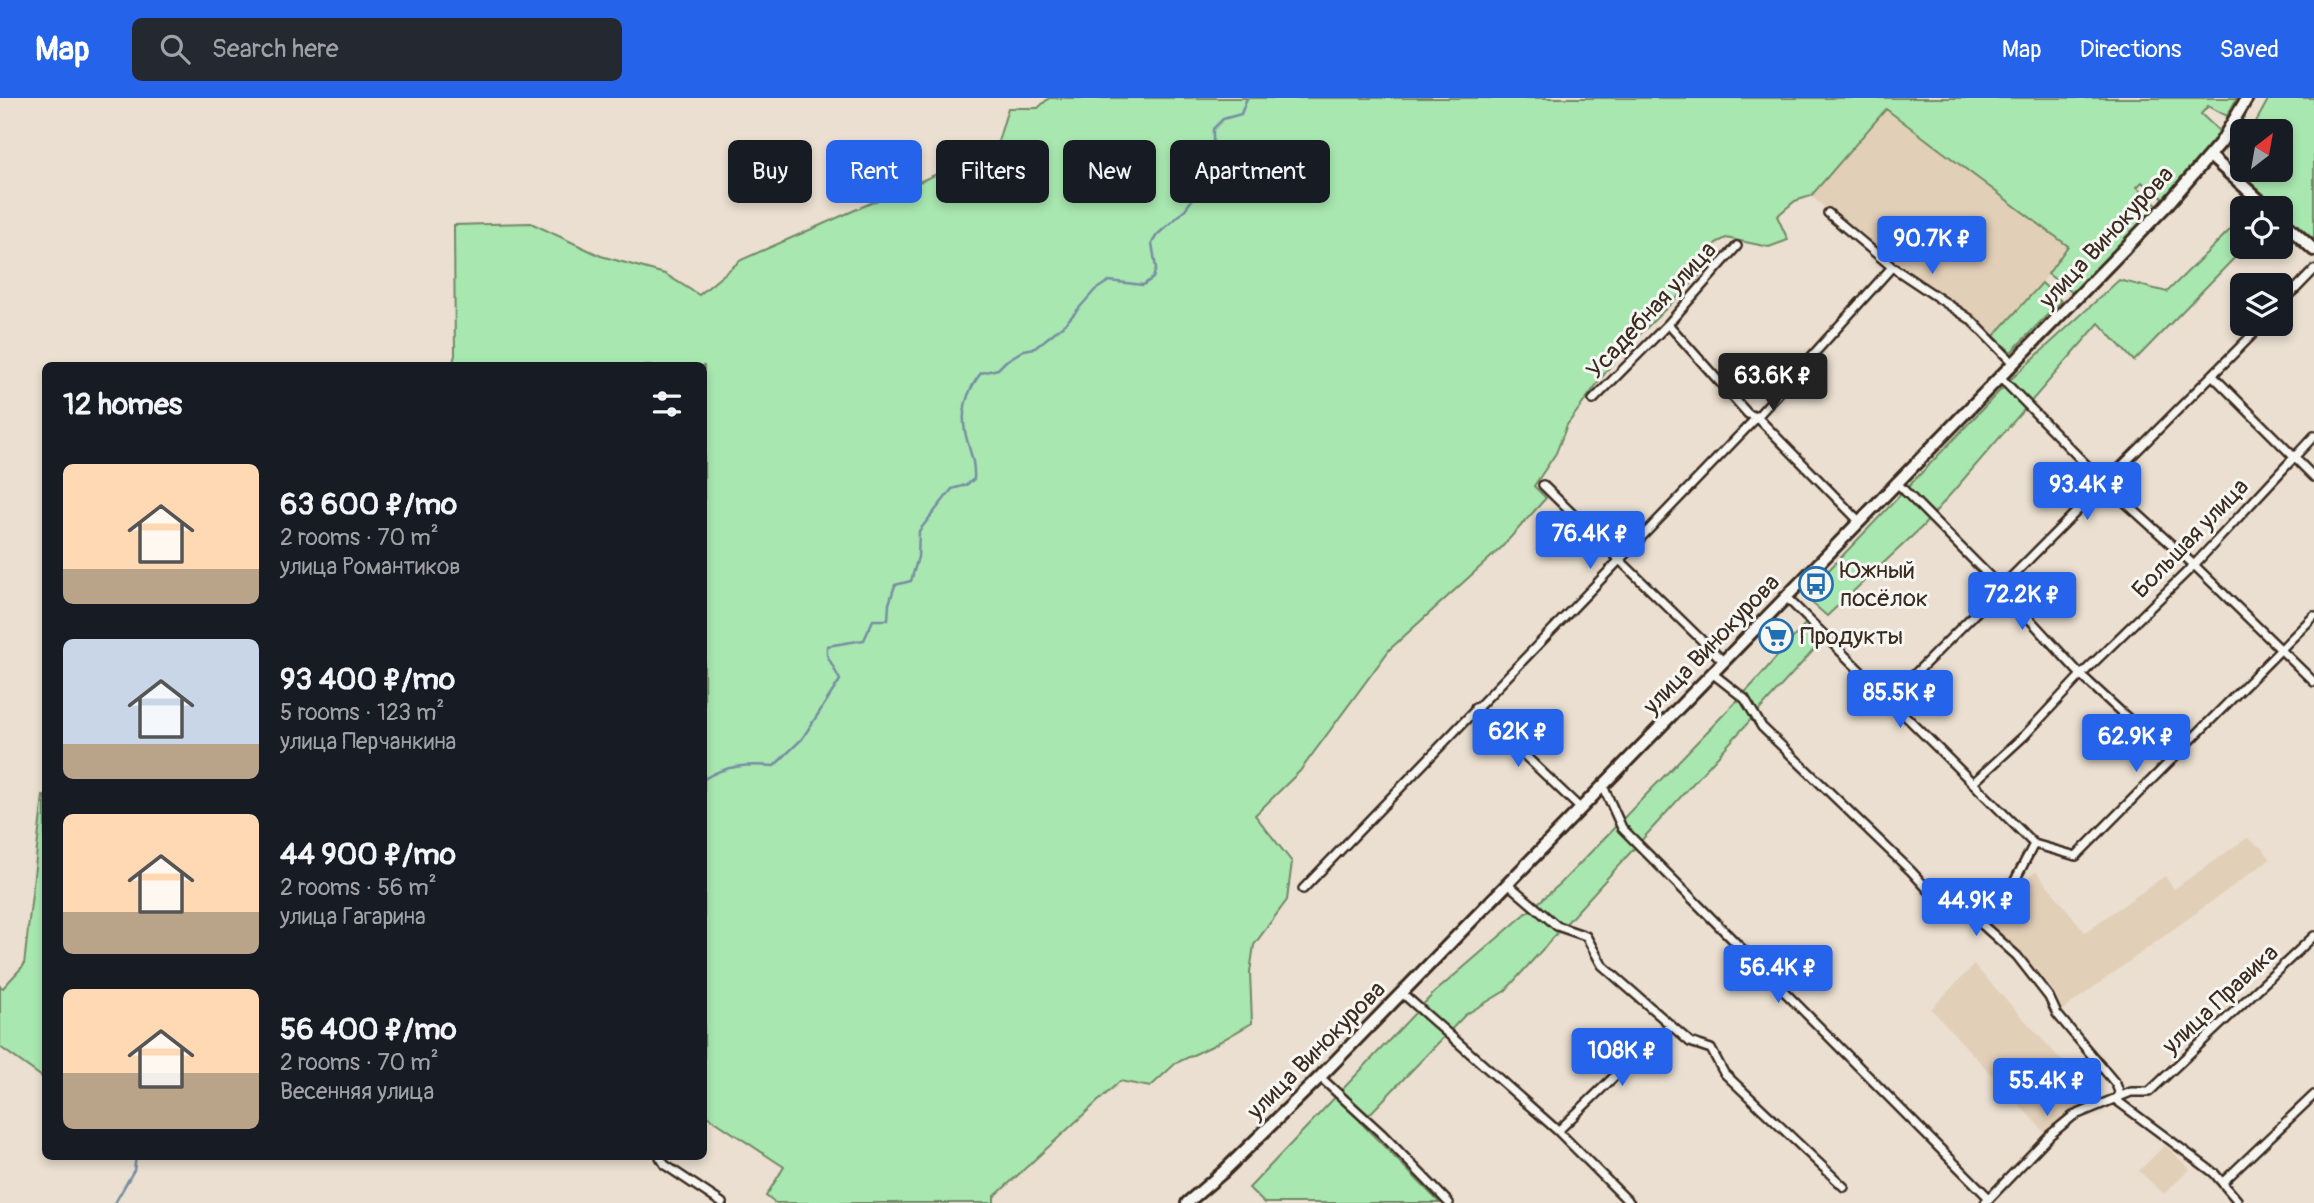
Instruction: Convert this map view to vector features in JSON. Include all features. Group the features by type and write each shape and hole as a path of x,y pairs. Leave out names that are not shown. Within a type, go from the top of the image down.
{"main road":[{"name":"улица Винокурова","path":"1187,1203 1232,1164 1320,1077 2166,206 2231,128 2247,98"},
{"path":"2210,156 2255,196"},
{"path":"2293,231 2314,250"}],"street":[{"path":"1828,214 1892,267 1970,319 2013,363"},
{"name":"Усадебная улица","path":"1593,400 1668,324 1737,246"},
{"path":"1303,889 1756,417 1892,267"},
{"path":"2293,292 2314,270"},
{"path":"1668,324 1748,414 1756,417 1858,521"},
{"path":"1889,700 2251,336"},
{"path":"2213,376 2314,477"},
{"path":"2000,377 2105,484 2194,565 2314,682"},
{"name":"Большая улица","path":"1973,783 2024,736 2081,675 2194,565 2314,436"},
{"path":"1896,482 2001,588 2081,675 2171,758"},
{"path":"1543,485 1723,661"},
{"path":"1786,597 2034,844 2076,856 2314,616"},
{"path":"1712,673 1745,699 1762,727 1911,871 1942,905 1976,919 2017,956 2049,997 2057,1014 2116,1084 2119,1092 2116,1100 2214,1173 2237,1202"},
{"path":"1475,708 1581,809"},
{"path":"1603,786 1622,828 1987,1201"},
{"path":"1976,919 2012,886 2034,844"},
{"path":"1508,884 1557,926 1586,936 1602,965 1690,1042 1711,1049 1724,1073 1844,1187"},
{"name":"улица Правика","path":"1987,1201 2049,1135 2073,1116 2131,1092 2149,1092 2314,936"},
{"path":"1402,993 1558,1131 1630,1203"},
{"path":"1558,1131 1670,1026"},
{"path":"1320,1077 1382,1133 1448,1203"},
{"path":"2223,1182 2314,1095"},
{"path":"662,1160 722,1203"}],"shaded area":[{"path":"1886,109 2068,247 2042,283 1994,336 1904,273 1811,196"},
{"path":"2247,838 2263,849 2270,859 2057,1014 2017,956 1976,919 2036,871 2085,932 2165,876 2174,889"},
{"path":"1974,965 2101,1103 2047,1135 1931,1009"},
{"path":"2165,1145 2190,1169 2164,1194 2139,1171"}],"green space":[{"path":"1049,98 2237,98 2227,116 2208,106 2201,114 2219,131 2219,136 2165,199 2142,182 2137,187 2158,205 2073,293 2048,274 2068,246 1886,109 1811,196 1795,201 1777,216 1788,240 1769,247 1726,238 1716,243 1702,273 1617,357 1567,425 1556,453 1534,486 1546,498 1501,548 1390,649 1300,771 1255,815 1292,862 1287,900 1254,945 1250,972 1252,1023 1176,1063 1150,1087 1120,1081 994,1197 994,1203 775,1203 766,1196 784,1167 707,1116 707,362 453,362 454,225 531,223 601,256 665,274 699,295 741,260 871,203 922,203 922,181 936,174 936,203 1049,203 1049,140 998,140 1008,108 1038,108"},
{"path":"2269,98 2314,98 2314,240 2293,221 2293,196 2265,196 2250,182 2293,182 2293,119 2258,119"},
{"path":"2230,230 2230,259 2233,259 2134,361 2099,323 1923,526 1827,616 1804,596 2010,380 2119,280 2167,292"},
{"path":"2042,283 2061,301 2011,352 1994,336"},
{"path":"1805,624 1821,642 1505,991 1465,1015 1361,1123 1440,1203 1264,1203 1249,1188 1434,993 1560,884 1754,683"},
{"path":"42,805 42,1077 0,1047 0,986 3,988 24,965"}],"waterway":[{"path":"707,778 737,767 774,766 802,739 840,680 827,655 827,646 864,640 873,620 888,620 889,604 895,585 911,581 918,557 919,531 952,489 966,485 974,479 964,419 966,403 976,380 981,373 998,369 1024,350 1035,348 1066,323 1095,290 1109,281 1143,285 1153,278 1156,268 1152,243 1157,235 1183,212 1206,181 1207,162 1213,158 1213,129 1223,119 1241,114 1247,98"},
{"path":"115,1203 134,1170 136,1160"}],"place":[{"name":"Южный посёлок","path":"1816,584"},
{"name":"Продукты","path":"1776,636"}]}
